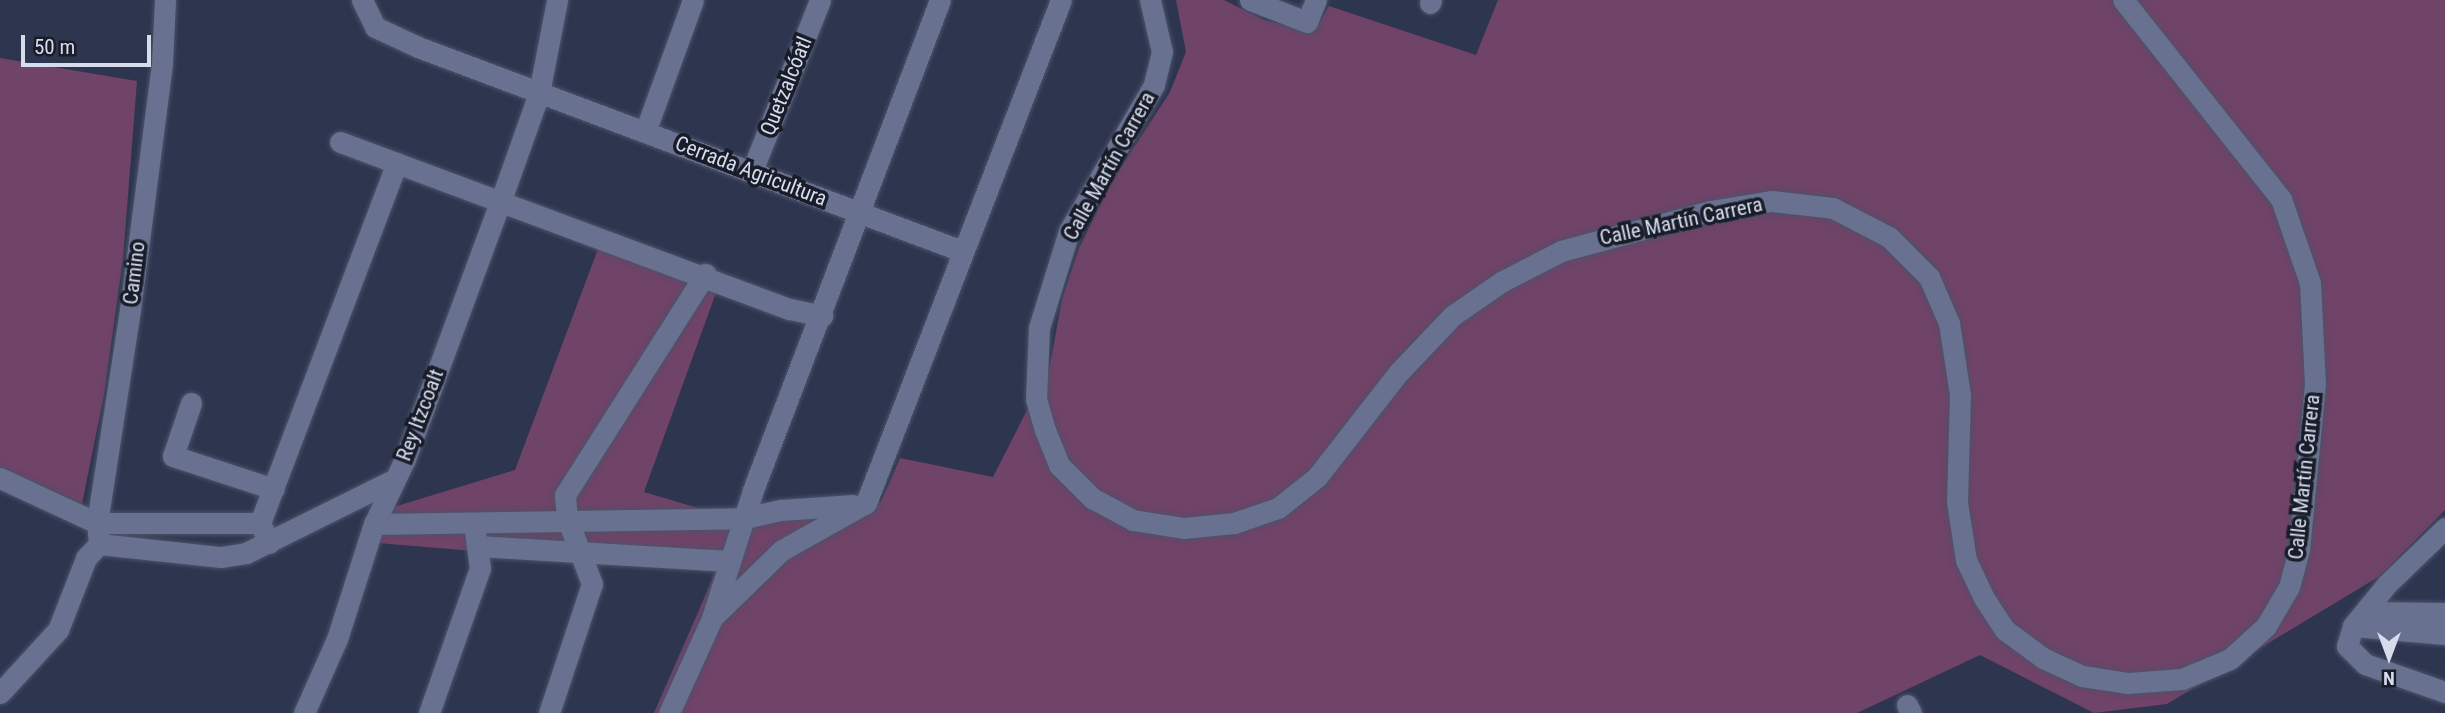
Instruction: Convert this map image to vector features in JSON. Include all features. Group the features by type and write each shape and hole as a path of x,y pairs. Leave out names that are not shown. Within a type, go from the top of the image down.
{"street":[{"name":"Camino","path":"99,544 97,523 130,310 162,62 165,0"},
{"name":"Cerrada Agricultura","path":"362,0 374,27 539,93 962,251"},
{"name":"Rey Itzcoalt","path":"99,544 221,557 265,533 393,480 405,459 539,93 557,0"},
{"path":"645,132 693,0"},
{"name":"Quetzalcóatl","path":"752,171 820,0"},
{"path":"669,713 712,618 745,518 940,0"},
{"path":"712,618 782,550 866,503 1061,0"},
{"name":"Calle Martín Carrera","path":"1150,0 1162,52 1154,85 1069,231 1039,328 1036,399 1045,430 1059,465 1092,498 1133,520 1184,528 1234,523 1278,508 1317,477 1398,373 1452,316 1501,282 1560,251 1710,211 1772,201 1833,208 1889,237 1929,277 1949,323 1960,395 1957,502 1966,560 1984,598 2005,630 2043,658 2082,676 2128,683 2182,679 2230,659 2266,626 2289,587 2299,550 2315,384 2310,283 2281,199 2123,0"},
{"path":"1250,0 1307,23 1316,0"},
{"path":"340,142 705,275 790,309 822,316"},
{"path":"0,478 97,523 265,533 274,489 397,163"},
{"path":"549,713 592,584 567,519 565,495 585,458 705,275"},
{"path":"191,402 173,456 274,489"},
{"path":"304,713 337,639 374,524 393,480"},
{"path":"374,524 745,518 781,510 866,503"},
{"path":"429,713 480,568 473,524"},
{"path":"2445,528 2387,584 2356,628 2365,664 2445,692"},
{"path":"0,692 58,630 86,558 99,544"},
{"path":"477,546 730,561"},
{"path":"2356,628 2445,613"},
{"path":"2356,628 2445,634"}],"shaded area":[{"path":"1176,0 1224,0 1264,20 1314,32 1329,6 1476,55 1498,0 2445,0 2445,510 2380,576 2167,704 2094,713 1980,655 1857,713 654,713 716,571 378,543 387,509 515,470 604,233 722,276 644,492 738,520 824,517 881,502 900,458 993,477 1050,365 1062,299 1079,248 1112,181 1170,92 1186,52"},
{"path":"0,58 137,81 123,259 104,395 82,504 0,467"}]}
